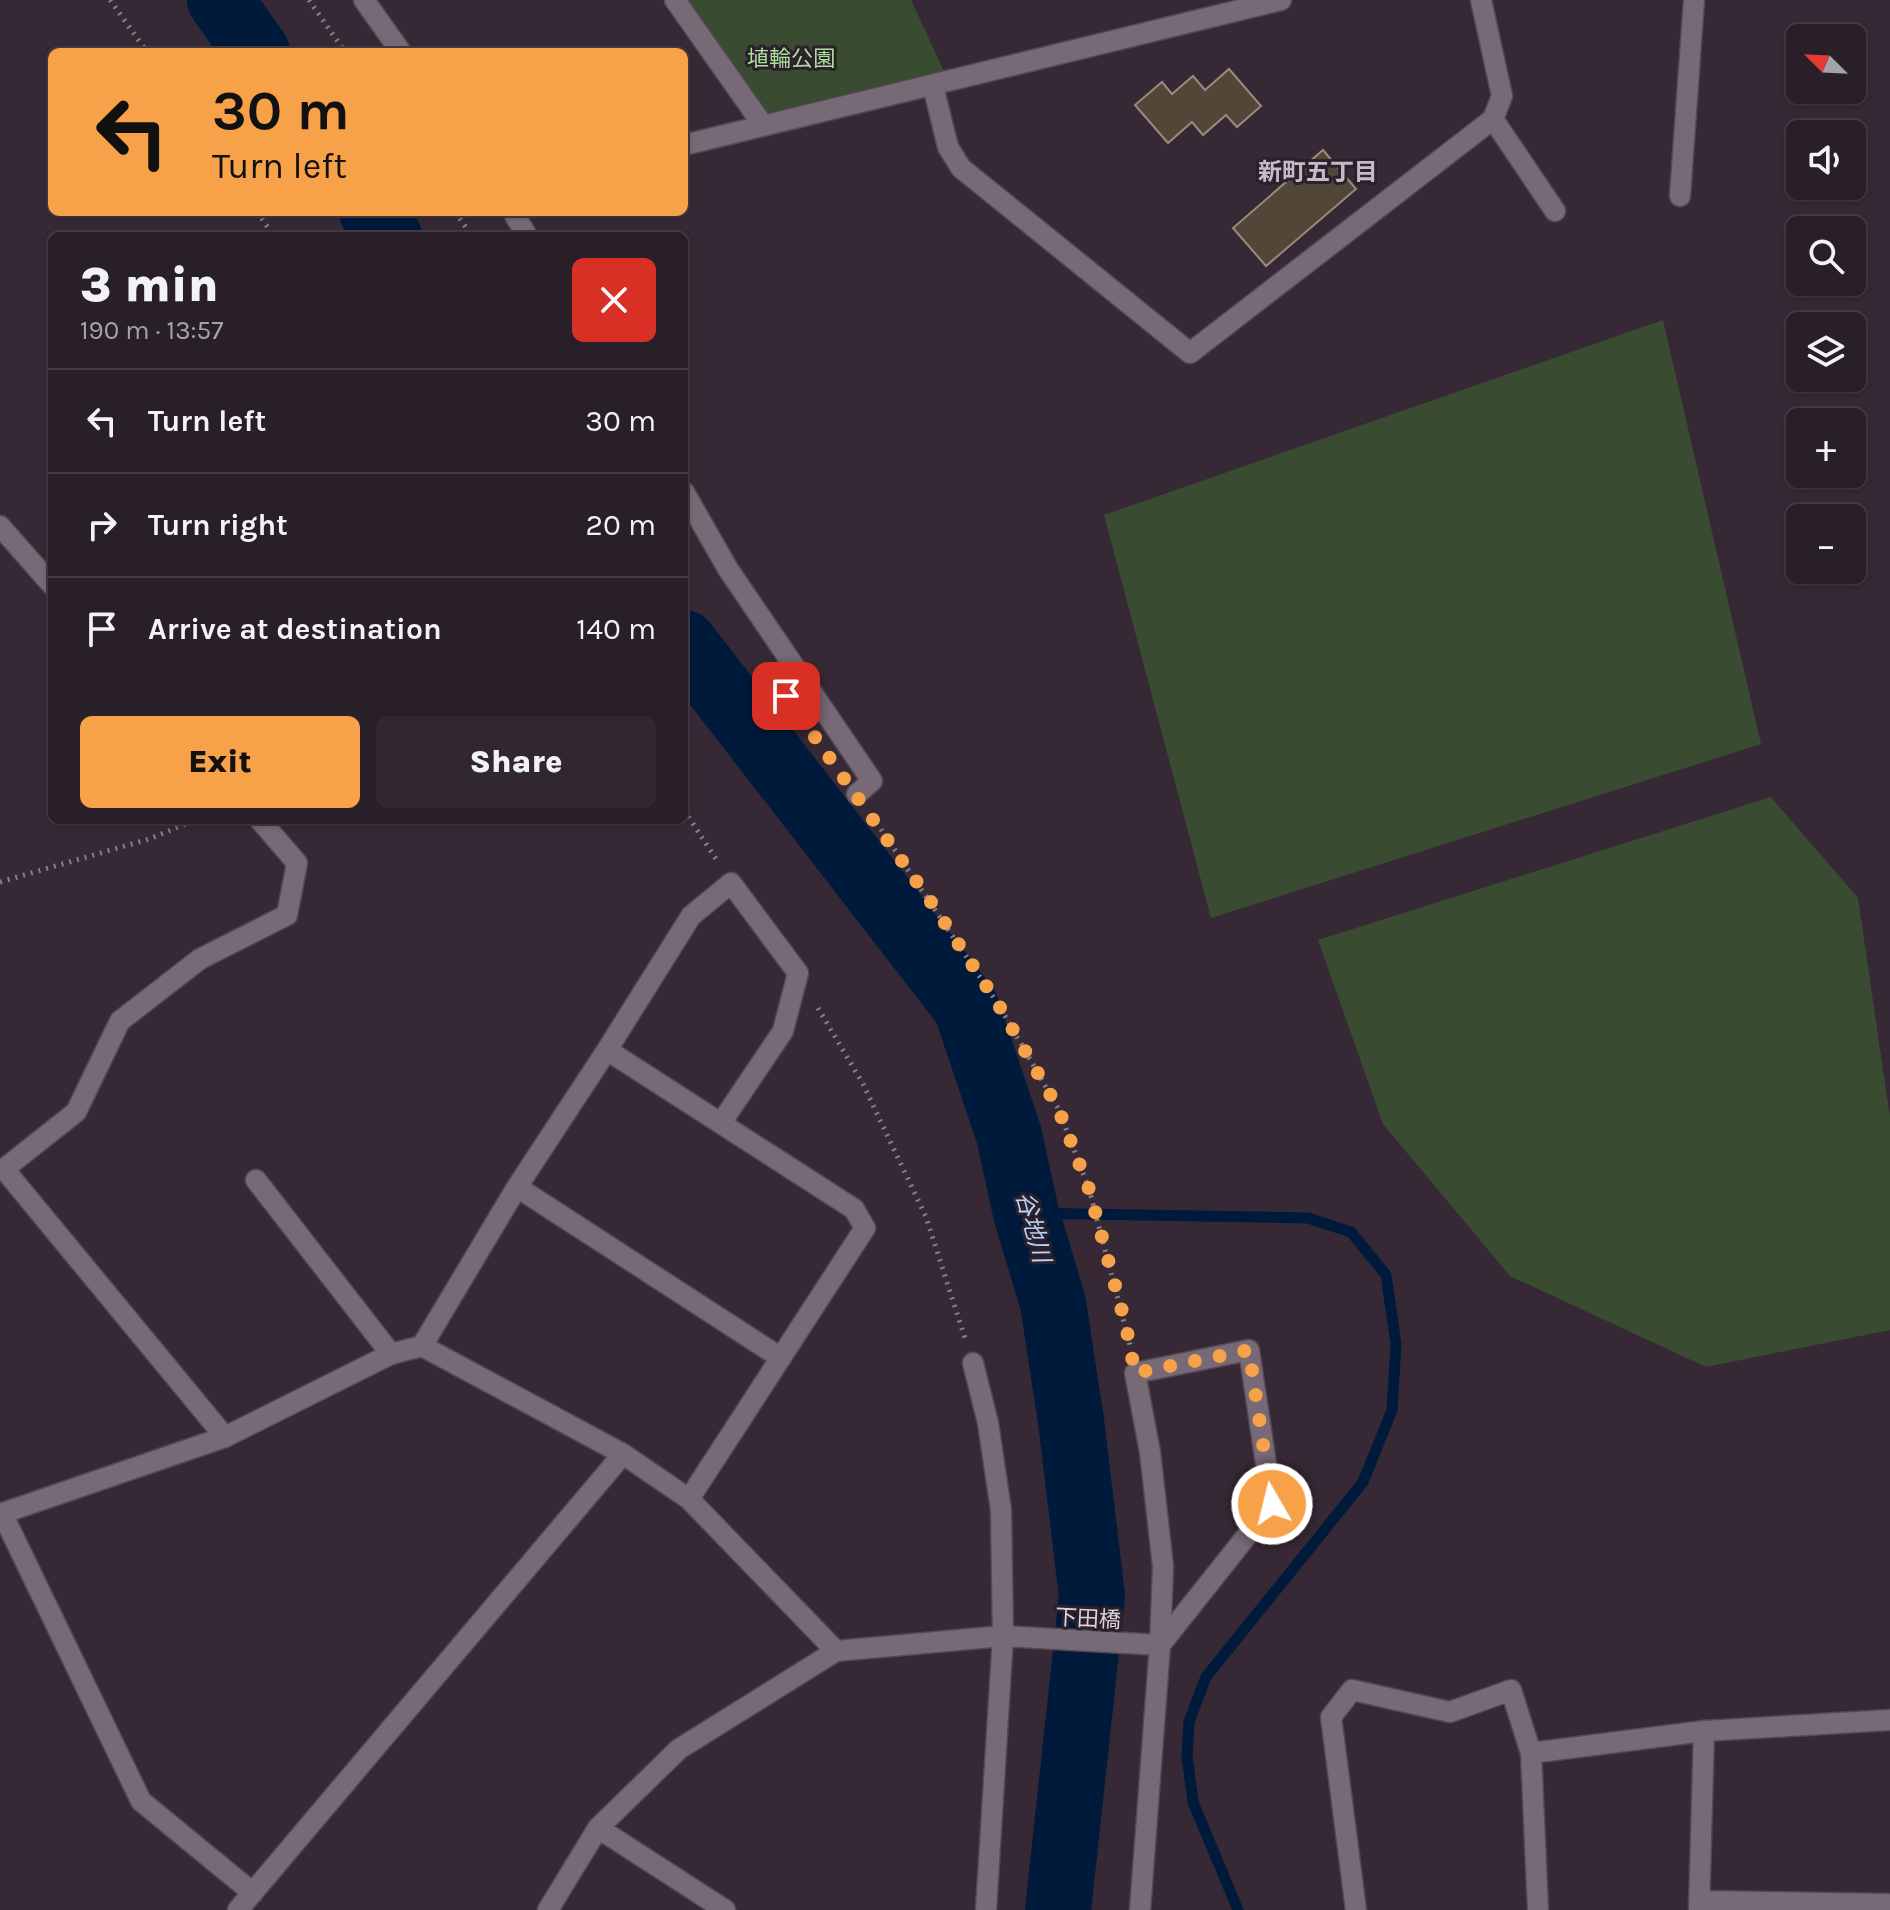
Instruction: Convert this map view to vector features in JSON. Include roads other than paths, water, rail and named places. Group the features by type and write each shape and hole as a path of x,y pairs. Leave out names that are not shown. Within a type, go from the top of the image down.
{"street":[{"path":"364,0 398,48"},
{"path":"675,0 763,125"},
{"path":"688,144 1281,0"},
{"path":"933,86 948,147 961,168 1190,353 1493,119 1502,96 1481,0"},
{"path":"1680,196 1694,0"},
{"path":"1493,119 1555,211"},
{"path":"688,499 728,569 872,781 857,794"},
{"path":"0,526 48,580"},
{"path":"225,1437 4,1169 76,1112 120,1021 200,959 287,915 297,863 263,824"},
{"path":"422,1346 517,1187 691,916 731,883 798,973 783,1031 721,1123"},
{"path":"607,1050 854,1209 865,1228 689,1499"},
{"path":"256,1180 391,1354"},
{"path":"517,1187 781,1358"},
{"path":"253,1893 141,1801 1,1513 225,1437 391,1354 422,1346 623,1454 689,1499 836,1651 679,1749 598,1828 548,1910"},
{"path":"1140,1910 1153,1645 1163,1566 1150,1452 1135,1373 1249,1350 1272,1504 1153,1645"},
{"path":"973,1363 988,1423 1001,1510 1003,1636 986,1910"},
{"path":"238,1910 623,1454"},
{"name":"下田橋","path":"836,1651 1003,1636 1153,1645"},
{"path":"1356,1910 1331,1717 1352,1690 1450,1712 1511,1690 1531,1753 1538,1910"},
{"path":"1531,1753 1704,1731 1890,1720"},
{"path":"1704,1731 1699,1905 1888,1904"},
{"path":"598,1828 725,1910"},
{"path":"1142,1881 1153,1910"}],"waterway":[{"name":"谷地川","path":"220,0 254,48"},
{"name":"谷地川","path":"375,216 386,232"},
{"name":"谷地川","path":"688,648 966,1007 1009,1135 1026,1213 1053,1303 1092,1596 1058,1910"},
{"path":"1026,1213 1308,1218 1351,1232 1386,1275 1396,1344 1392,1410 1363,1482 1206,1677 1189,1722 1187,1756 1193,1802 1238,1910"}],"district":[{"name":"新町五丁目","path":"1318,172"}],"park label":[{"name":"埴輪公園","path":"791,58"}]}
